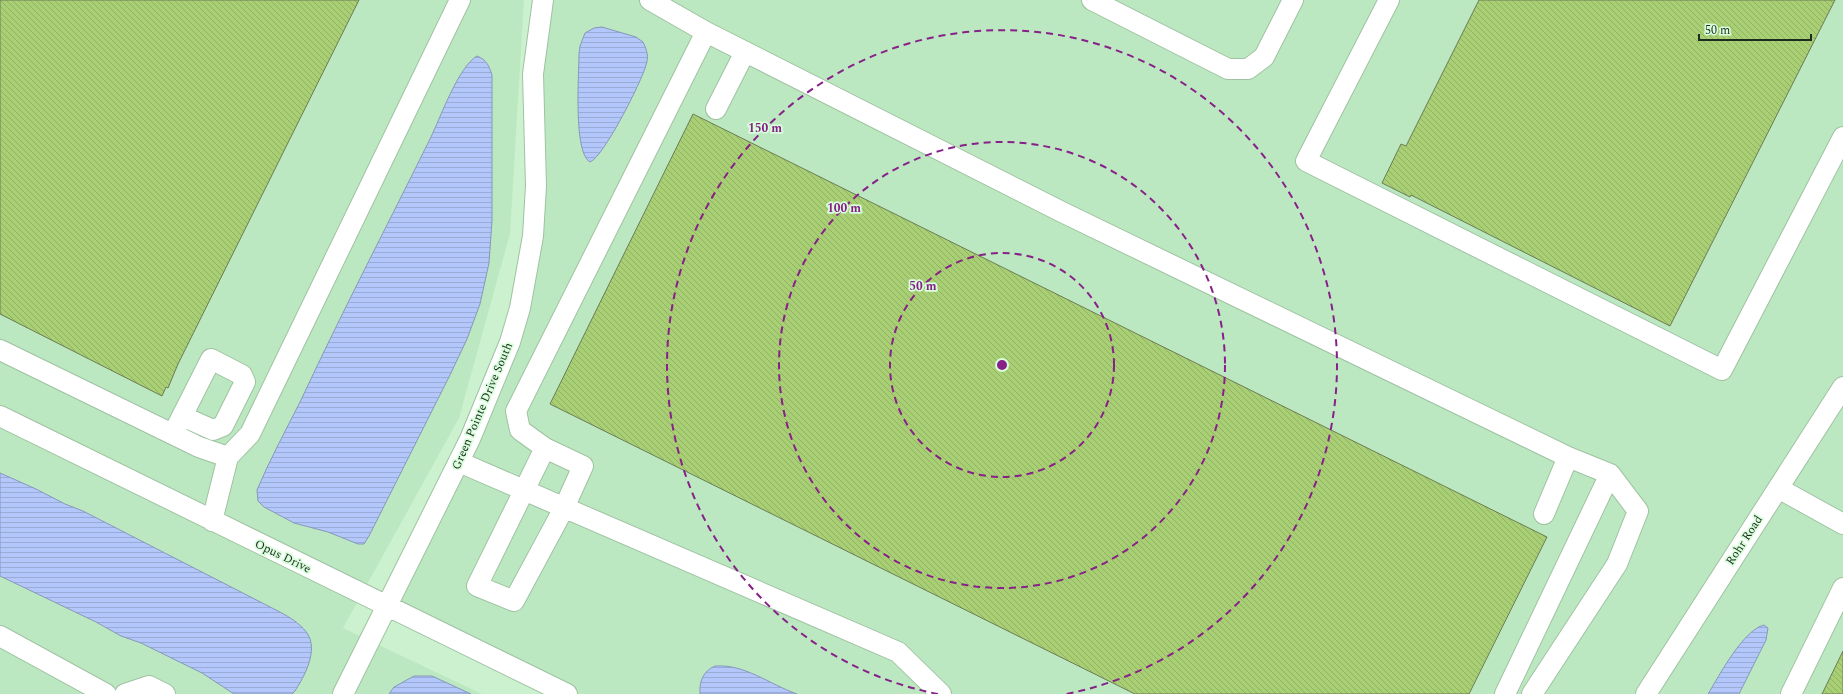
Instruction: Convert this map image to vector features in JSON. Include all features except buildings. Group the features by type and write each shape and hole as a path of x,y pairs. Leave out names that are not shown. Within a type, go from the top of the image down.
{"street":[{"path":"212,522 228,457 250,434 460,0"},
{"name":"Green Pointe Drive South","path":"343,694 459,462 498,374 510,342 527,272 533,236 536,186 533,74 543,0"},
{"path":"650,0 706,32 1062,212 1568,457 1610,474 1638,512 1617,564 1532,694"},
{"path":"1092,0 1228,69 1248,69 1264,57 1293,0"},
{"path":"1389,0 1306,162 1722,370 1843,137"},
{"path":"545,448 477,586 514,602 564,508 583,466 545,448 520,430 516,411 706,32"},
{"path":"716,110 745,52"},
{"path":"0,350 198,446 228,457"},
{"name":"Rohr Road","path":"1646,694 1843,387"},
{"name":"Opus Drive","path":"0,416 212,522 567,694"},
{"path":"173,434 182,416"},
{"path":"1544,514 1568,457"},
{"path":"459,462 898,652 941,694"},
{"path":"1505,694 1610,474"},
{"path":"1778,488 1843,524"},
{"path":"1791,694 1843,588"},
{"path":"0,636 106,694"},
{"path":"125,694 149,686 165,694"}],"shaded area":[{"path":"0,0 524,0 510,234 459,418 343,628 482,694 0,694"},
{"path":"543,0 1843,0 1843,694 567,694 386,606 520,308"}],"water":[{"path":"602,27 636,37 643,42 647,59 643,74 621,118 604,147 590,162 585,156 581,144 579,129 579,54 580,46 585,33 594,28"},
{"path":"477,56 483,59 487,64 492,75 492,221 489,263 480,304 467,339 450,375 369,536 364,544 358,544 328,532 294,523 264,507 258,501 257,490 332,334 430,139 456,82 470,62"},
{"path":"0,473 83,511 288,616 307,633 311,647 309,663 295,691 292,694 234,694 202,673 141,643 121,636 96,622 0,576"},
{"path":"1764,625 1768,628 1766,640 1739,694 1708,694 1740,644 1748,635"},
{"path":"715,666 726,666 747,671 797,694 700,694 700,685 703,677 707,671"},
{"path":"414,676 432,676 471,694 389,694 394,687"}]}
